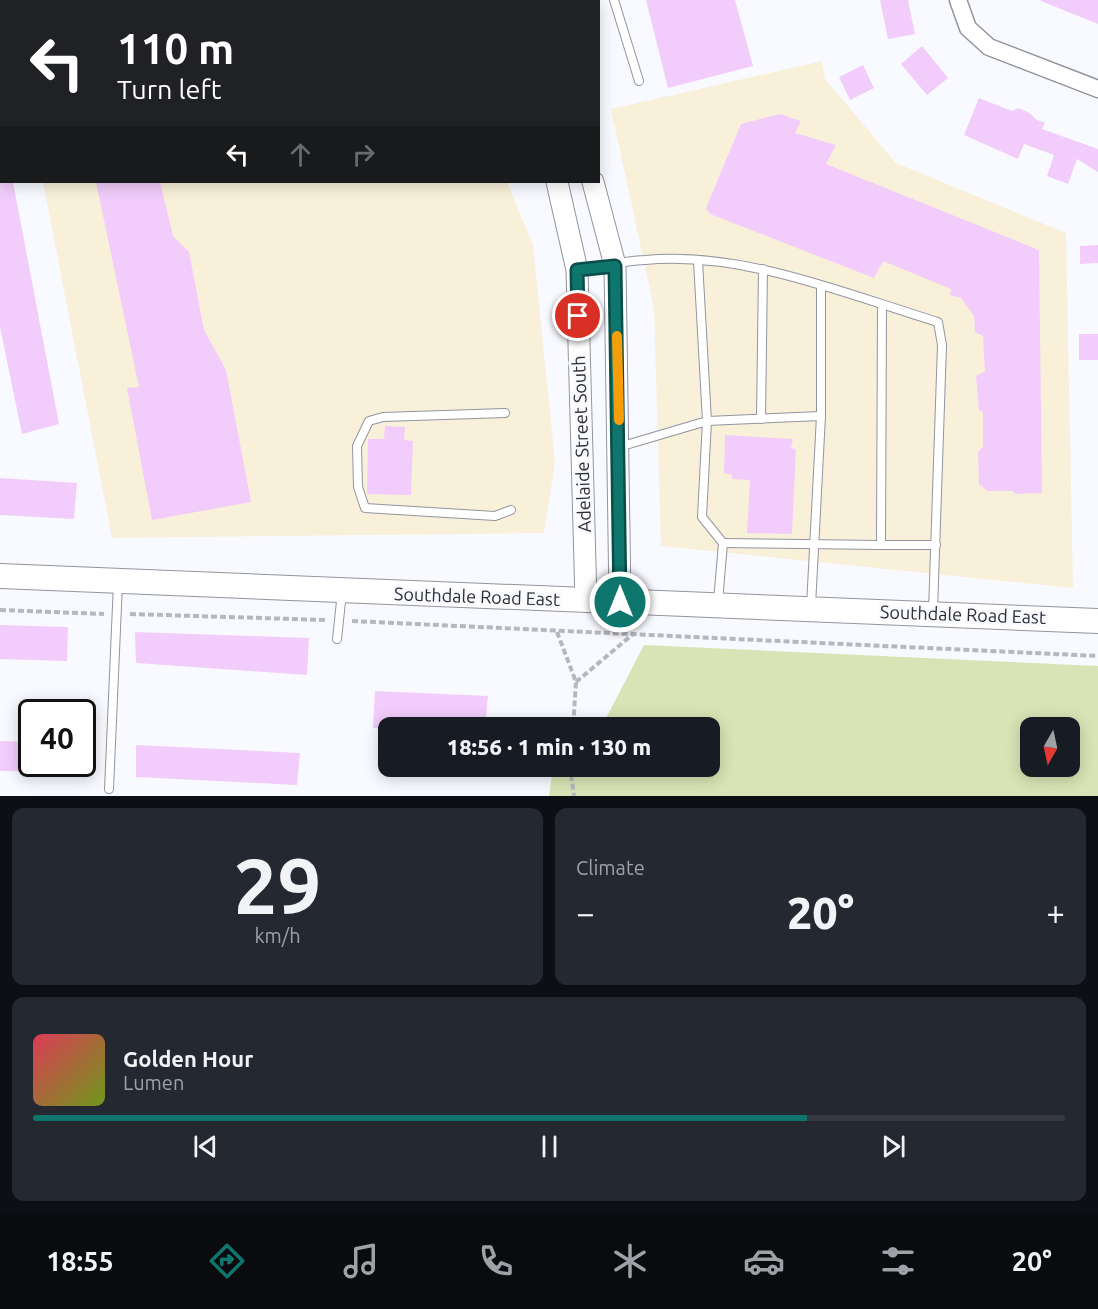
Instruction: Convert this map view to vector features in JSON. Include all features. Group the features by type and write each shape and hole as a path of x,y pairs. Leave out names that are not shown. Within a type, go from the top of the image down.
{"main road":[{"name":"Southdale Road East","path":"0,576 1098,621"}],"street":[{"path":"958,0 968,28 989,47 1098,89"},
{"name":"Adelaide Street South","path":"557,183 577,270 586,601"},
{"name":"Adelaide Street South","path":"593,183 615,266 620,602"}],"lane":[{"path":"614,0 639,81"},
{"path":"577,270 645,260 698,261 763,269 938,322 942,345 933,614"},
{"path":"698,261 707,421 702,517 723,543 717,606"},
{"path":"761,419 763,269"},
{"path":"811,610 821,416 821,286"},
{"path":"881,545 882,305"},
{"path":"505,414 383,417 369,421 357,446 358,488 364,508 495,516 511,510"},
{"path":"619,447 707,421 821,416"},
{"path":"723,543 936,545"},
{"path":"109,789 118,580"},
{"path":"337,639 342,591"}],"path":[{"path":"0,610 339,621 1098,657"},
{"path":"557,632 576,682 574,717"},
{"path":"576,682 632,634"},
{"path":"571,777 574,796"}],"shaded area":[{"path":"822,61 825,79 896,163 1066,233 1073,588 661,546 654,308 611,109"},
{"path":"43,183 507,183 533,245 555,462 544,533 112,538"}],"green space":[{"path":"644,645 1098,666 1098,796 549,796 552,777 720,777 720,717 607,717"}],"building":[{"path":"646,0 735,0 753,66 668,88"},
{"path":"880,0 908,0 915,34 888,39"},
{"path":"1041,0 1098,0 1098,24 1041,1"},
{"path":"922,46 948,78 927,95 901,64"},
{"path":"863,65 874,88 850,100 839,77"},
{"path":"979,98 1012,111 1018,108 1030,113 1035,119 1045,123 1042,129 1098,149 1098,172 1077,159 1068,184 1047,176 1054,155 1024,144 1018,159 964,135"},
{"path":"780,114 801,121 795,133 836,145 826,164 1039,250 1042,493 1016,494 1012,491 987,491 979,484 978,452 983,447 983,412 979,410 976,376 985,371 983,336 975,332 974,316 961,298 950,295 951,289 883,261 874,278 710,214 706,208 741,124"},
{"path":"0,183 13,183 59,424 22,434 0,327"},
{"path":"96,183 160,183 173,236 189,252 204,330 226,370 251,502 152,520 127,388 139,387"},
{"path":"1098,245 1098,263 1080,264 1080,246"},
{"path":"1079,334 1098,334 1098,360 1079,360"},
{"path":"385,426 405,427 404,440 413,441 411,495 367,494 368,439 384,439"},
{"path":"725,435 793,439 791,448 796,449 792,534 747,533 750,480 732,479 732,475 724,473"},
{"path":"0,478 77,483 74,519 0,515"},
{"path":"0,625 68,627 67,661 0,659"},
{"path":"135,632 309,638 307,675 136,663"},
{"path":"375,691 488,696 486,717 378,717 378,728 373,728"},
{"path":"0,741 18,742 18,771 0,771"},
{"path":"136,745 300,753 297,785 136,777"}],"slow traffic":[{"path":"617,336 619,420"}],"route":[{"path":"578,316 577,270 615,266 620,602"}]}
